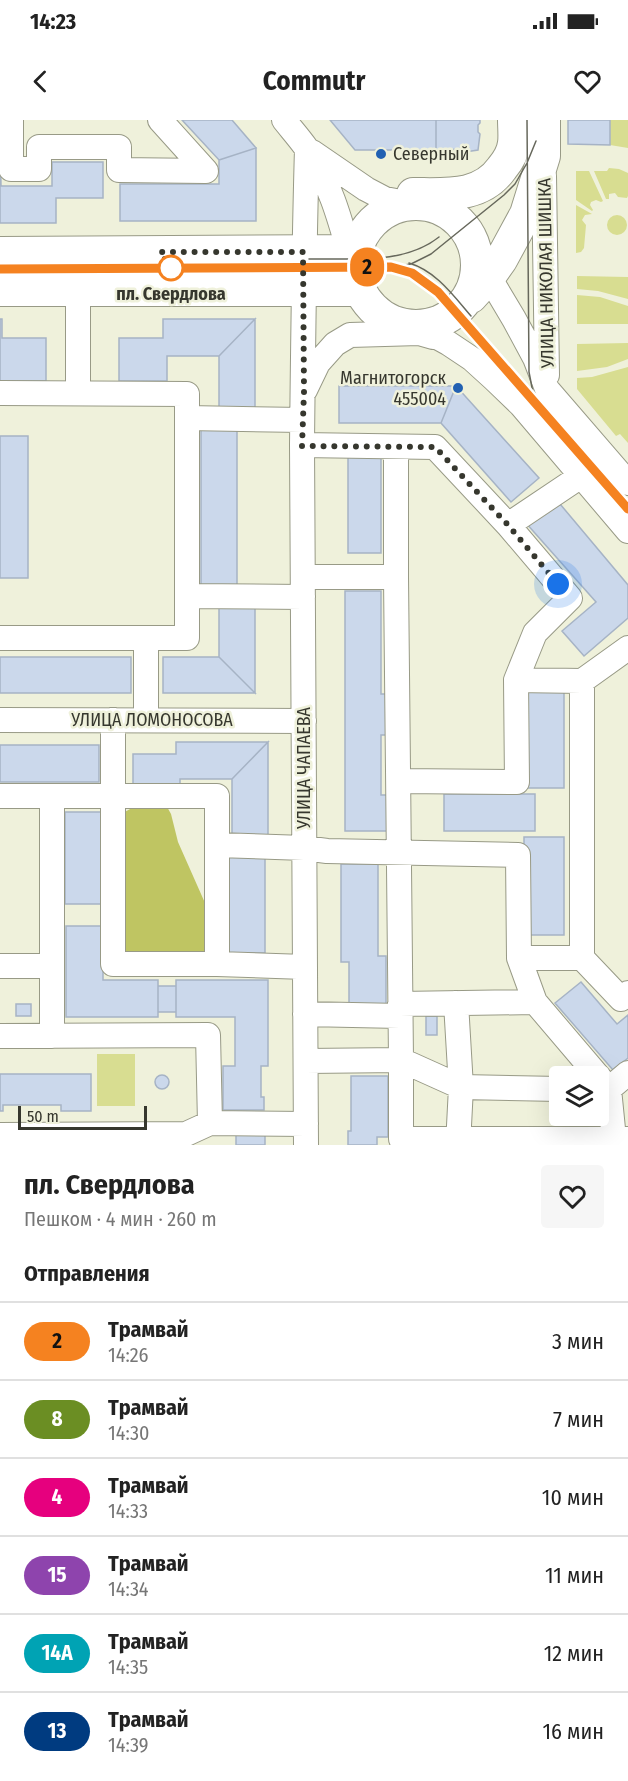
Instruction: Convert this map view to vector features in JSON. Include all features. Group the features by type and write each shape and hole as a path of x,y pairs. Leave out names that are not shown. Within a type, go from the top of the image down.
{"main road":[{"path":"415,201 451,216 460,223 483,266 463,303 451,315 420,330 386,318 374,310 356,268 363,236 376,220 387,212 415,201 440,194 473,191 495,178 507,163 514,144 514,120"},
{"name":"УЛИЦА НИКОЛАЯ ШИШКА","path":"483,266 515,237 526,214 544,156 544,120"},
{"path":"0,253 303,252 356,268"},
{"path":"0,290 303,291 356,268"}],"street":[{"path":"11,120 11,169 39,169 39,147 119,147 119,170 206,171 160,120"},
{"path":"284,120 307,149 329,190 356,268"},
{"path":"307,149 358,182 376,190 415,201"},
{"name":"УЛИЦА ЧАПАЕВА","path":"306,1134 302,420 304,392 303,252 307,149"},
{"name":"УЛИЦА НИКОЛАЯ ШИШКА","path":"544,156 547,389"},
{"path":"483,266 530,348 547,389 628,483"},
{"path":"78,291 78,393"},
{"name":"УЛИЦА ЧАПАЕВА","path":"304,392 318,363 335,344 350,334 382,325 420,330"},
{"path":"350,334 419,333 420,330 472,359 521,405 628,531"},
{"path":"0,393 187,394 187,639 0,638"},
{"path":"187,418 302,420"},
{"path":"302,446 435,447 508,525 570,598 535,633 516,680 517,782 399,781"},
{"path":"396,447 401,1138 458,1142 621,1139 609,1104"},
{"path":"508,525 581,476"},
{"path":"187,596 396,577"},
{"path":"146,638 146,720"},
{"path":"516,680 582,681 627,649"},
{"path":"582,681 582,958 621,999 628,993"},
{"name":"УЛИЦА ЛОМОНОСОВА","path":"0,720 304,721"},
{"path":"113,720 113,964 305,967"},
{"path":"0,796 217,796 217,964"},
{"path":"52,796 52,1036"},
{"path":"218,845 327,851 518,855 519,958 535,1002 586,1066"},
{"path":"519,958 582,958"},
{"path":"0,966 51,966"},
{"path":"305,1014 400,1010 456,1003 535,1002"},
{"path":"456,1003 461,1087 458,1142"},
{"path":"0,1036 208,1035 210,1122"},
{"path":"306,1061 401,1060 461,1087 549,1089"},
{"path":"609,1086 628,1073"},
{"path":"0,1135 44,1140 186,1134 210,1122 306,1134"}],"green space":[{"path":"568,120 628,120 628,148 568,144"},
{"path":"609,168 628,173 627,198 618,197 615,193 609,194 609,199 606,199 594,171 607,171"},
{"path":"576,171 589,171 603,201 591,202 592,211 576,200"},
{"path":"576,205 592,214 585,215 582,220 586,225 584,248 581,252 576,253"},
{"path":"617,215 624,218 627,225 624,232 617,235 610,232 607,225 610,218"},
{"path":"577,276 628,277 628,299 598,291 577,289"},
{"path":"577,295 600,297 628,306 628,324 577,324"},
{"path":"628,343 628,359 607,367 577,371 577,344"},
{"path":"628,367 628,443 620,434 616,436 577,389 577,378 592,377"},
{"path":"166,805 171,814 178,842 205,903 213,959 112,968 121,814 132,808"},
{"path":"97,1054 135,1054 135,1106 97,1106"}],"building":[{"path":"182,120 232,120 256,148 219,160"},
{"path":"330,120 436,120 436,150 427,152 425,150 355,150"},
{"path":"436,120 480,120 478,150 465,152 463,149 436,150"},
{"path":"568,120 610,120 610,145 568,144"},
{"path":"0,131 1,186 52,186 52,162 103,162 103,198 56,198 56,223 0,223"},
{"path":"256,148 256,221 120,221 120,184 219,184 219,160"},
{"path":"0,319 2,319 2,338 46,338 46,381 0,381"},
{"path":"163,319 255,319 219,356 167,356 167,381 119,381 119,338 163,338"},
{"path":"255,319 255,412 219,412 219,356"},
{"path":"339,386 456,386 441,423 339,423"},
{"path":"456,386 539,478 511,502 441,423"},
{"path":"201,424 237,424 237,590 201,590"},
{"path":"0,436 28,436 28,578 0,578"},
{"path":"348,455 381,455 381,553 348,553"},
{"path":"555,498 628,585 628,618 584,656 562,631 596,602 526,523"},
{"path":"345,591 381,591 381,694 388,694 388,735 381,735 381,795 390,795 390,831 345,831"},
{"path":"219,602 255,602 255,693 219,657"},
{"path":"0,657 131,657 131,693 0,693"},
{"path":"163,657 219,657 255,693 163,693"},
{"path":"524,689 564,689 564,788 524,788"},
{"path":"176,742 268,742 232,779 180,779 180,791 133,791 133,754 176,754"},
{"path":"268,742 268,835 232,835 232,779"},
{"path":"0,745 99,745 99,782 0,782"},
{"path":"444,794 535,794 535,831 444,831"},
{"path":"65,812 101,812 101,904 65,904"},
{"path":"524,837 564,837 564,935 524,935"},
{"path":"229,855 265,855 265,953 229,953"},
{"path":"341,864 378,864 378,956 386,956 386,1005 349,1005 349,962 341,962"},
{"path":"66,926 103,926 103,980 158,980 158,1017 66,1017"},
{"path":"176,980 268,980 268,1066 261,1066 261,1097 264,1097 264,1110 223,1110 223,1066 235,1066 235,1017 176,1017"},
{"path":"581,982 617,1024 628,1015 628,1058 613,1070 555,1003"},
{"path":"158,986 176,986 176,1012 158,1012"},
{"path":"16,1004 31,1004 31,1016 16,1016"},
{"path":"426,1016 437,1016 437,1035 426,1035"},
{"path":"0,1074 91,1074 91,1111 61,1111 61,1105 3,1105 3,1111 0,1111"},
{"path":"159,1075 165,1075 169,1082 165,1089 159,1089 155,1085 155,1079"},
{"path":"351,1076 388,1076 388,1137 377,1137 377,1145 348,1145 348,1131 351,1131"},
{"path":"236,1131 265,1131 265,1145 236,1145"}],"tram line":[{"path":"527,120 529,372 534,398"},
{"path":"0,269 391,267 411,264 431,254 504,195 515,184 536,141"},
{"path":"309,259 394,256 425,246 439,237"},
{"path":"409,263 436,278 471,316"},
{"name":"2","path":"0,269 391,267 412,273 438,292 628,509"},
{"path":"394,268 412,273 438,292 628,509"}],"place":[{"name":"Северный","path":"381,154"},
{"name":"пл. Свердлова","path":"171,268"},
{"name":"Магнитогорск 455004","path":"458,388"}],"route":[{"path":"171,268 160,252 303,252 302,446 435,447 508,525 558,584"}]}
